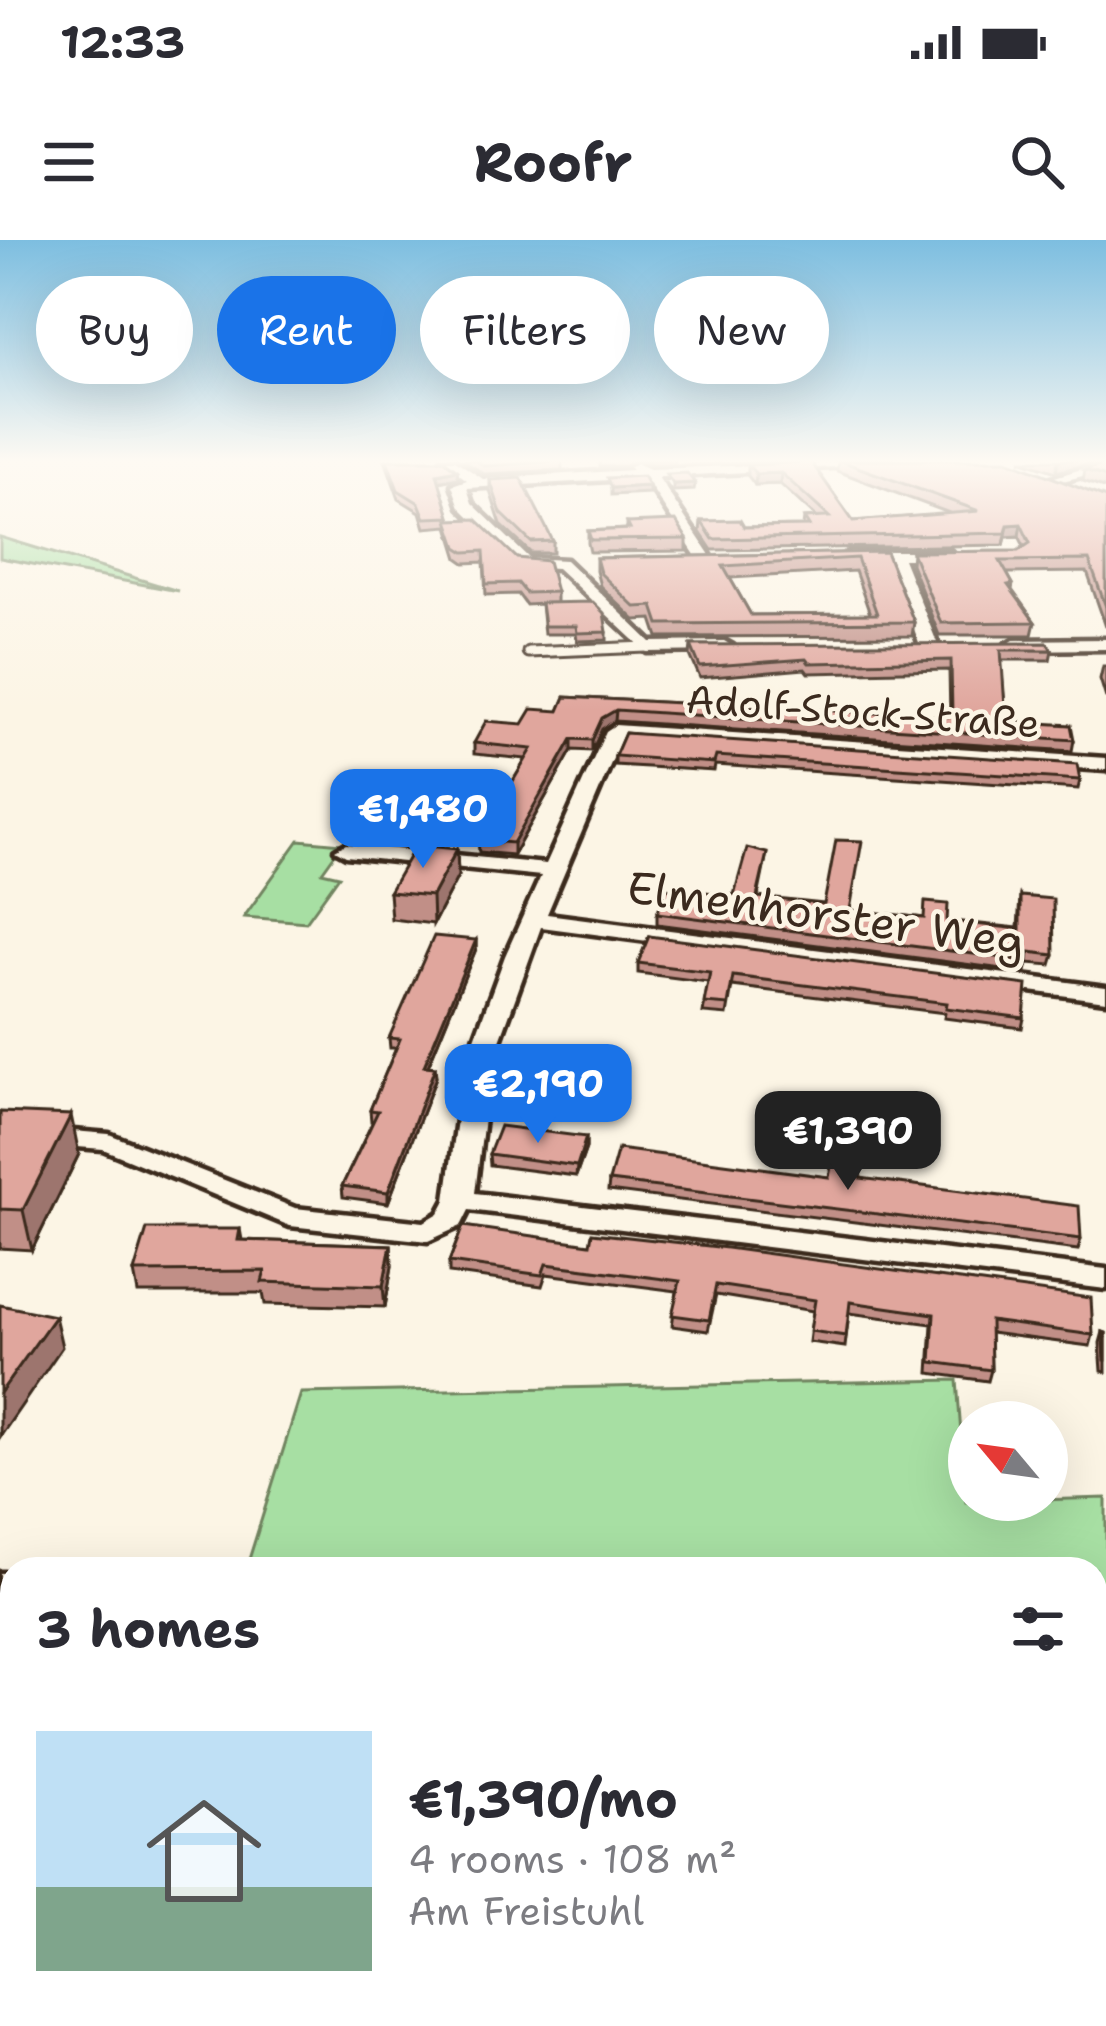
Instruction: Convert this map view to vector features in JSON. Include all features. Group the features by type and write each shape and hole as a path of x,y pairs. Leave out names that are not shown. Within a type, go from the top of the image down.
{"street":[{"path":"505,543 525,563 585,562"},
{"path":"694,543 704,559"},
{"path":"823,556 955,554"},
{"path":"894,555 928,645"},
{"path":"680,559 728,558"},
{"path":"561,563 647,647 741,646"},
{"path":"995,645 1106,644"},
{"path":"905,646 951,645"},
{"name":"Adolf-Stock-Straße","path":"554,871 615,730 1106,764"},
{"path":"0,1133 109,1142 290,1217 428,1232 451,1220 460,1200 477,1068 554,871 346,850"},
{"name":"Elmenhorster Weg","path":"534,919 1106,994"},
{"path":"460,1200 1106,1279"}],"lane":[{"path":"528,652 647,647"}],"green space":[{"path":"0,543 21,543 178,591 0,558"},
{"path":"299,840 342,844 322,872 339,876 306,922 244,917"},
{"path":"957,1380 959,1401 948,1401 948,1521 1068,1521 1068,1499 1106,1498 1106,1557 250,1557 301,1393"}],"building":[{"path":"456,543 502,543 517,558 548,561 556,592 526,593 518,583 486,584 484,551 465,552"},
{"path":"1029,543 1106,543 1106,607 1089,560 1000,561 1013,584 1008,585 1035,622 941,623 912,552 1018,551"},
{"path":"886,552 914,622 659,624 653,606 635,607 600,573 596,558","holes":["857,558 877,614 751,615 723,566"]},
{"path":"593,602 604,613 607,632 577,633 576,626 544,626 541,603"},
{"path":"1047,643 1052,650 1001,650 1006,721 1071,725 1074,740 616,710 602,718 592,740 572,739 513,843 478,840 532,749 474,743 486,721 523,724 532,709 559,711 565,697 952,717 951,660 809,663 806,659 700,667 691,645"},
{"path":"625,733 1077,764 1080,780 716,756 714,763 615,756"},
{"path":"836,840 862,841 850,910 924,918 925,902 948,904 947,921 1020,929 1020,896 1053,899 1054,955 1029,952 1028,961 657,913 667,888 734,895 747,848 767,853 757,897 824,904"},
{"path":"416,845 457,849 432,896 389,892"},
{"path":"434,936 476,940 424,1066 435,1067 388,1192 342,1186 378,1111 370,1110 400,1039 389,1038"},
{"path":"649,936 1027,985 1024,1018 946,1008 947,1003 733,976 728,1005 704,1003 710,972 638,963"},
{"path":"0,1112 71,1115 23,1210 0,1209"},
{"path":"500,1126 586,1137 577,1166 489,1154"},
{"path":"618,1149 829,1177 834,1151 864,1156 860,1178 1079,1206 1081,1239 609,1181"},
{"path":"463,1226 590,1244 592,1233 727,1248 1091,1298 1093,1335 990,1321 991,1370 931,1362 934,1314 850,1302 846,1336 810,1331 815,1300 716,1285 709,1320 672,1315 680,1281 546,1264 542,1275 449,1262"},
{"path":"147,1229 240,1229 238,1240 391,1245 383,1286 262,1282 265,1271 134,1272"},
{"path":"0,1305 55,1316 0,1393"}]}
